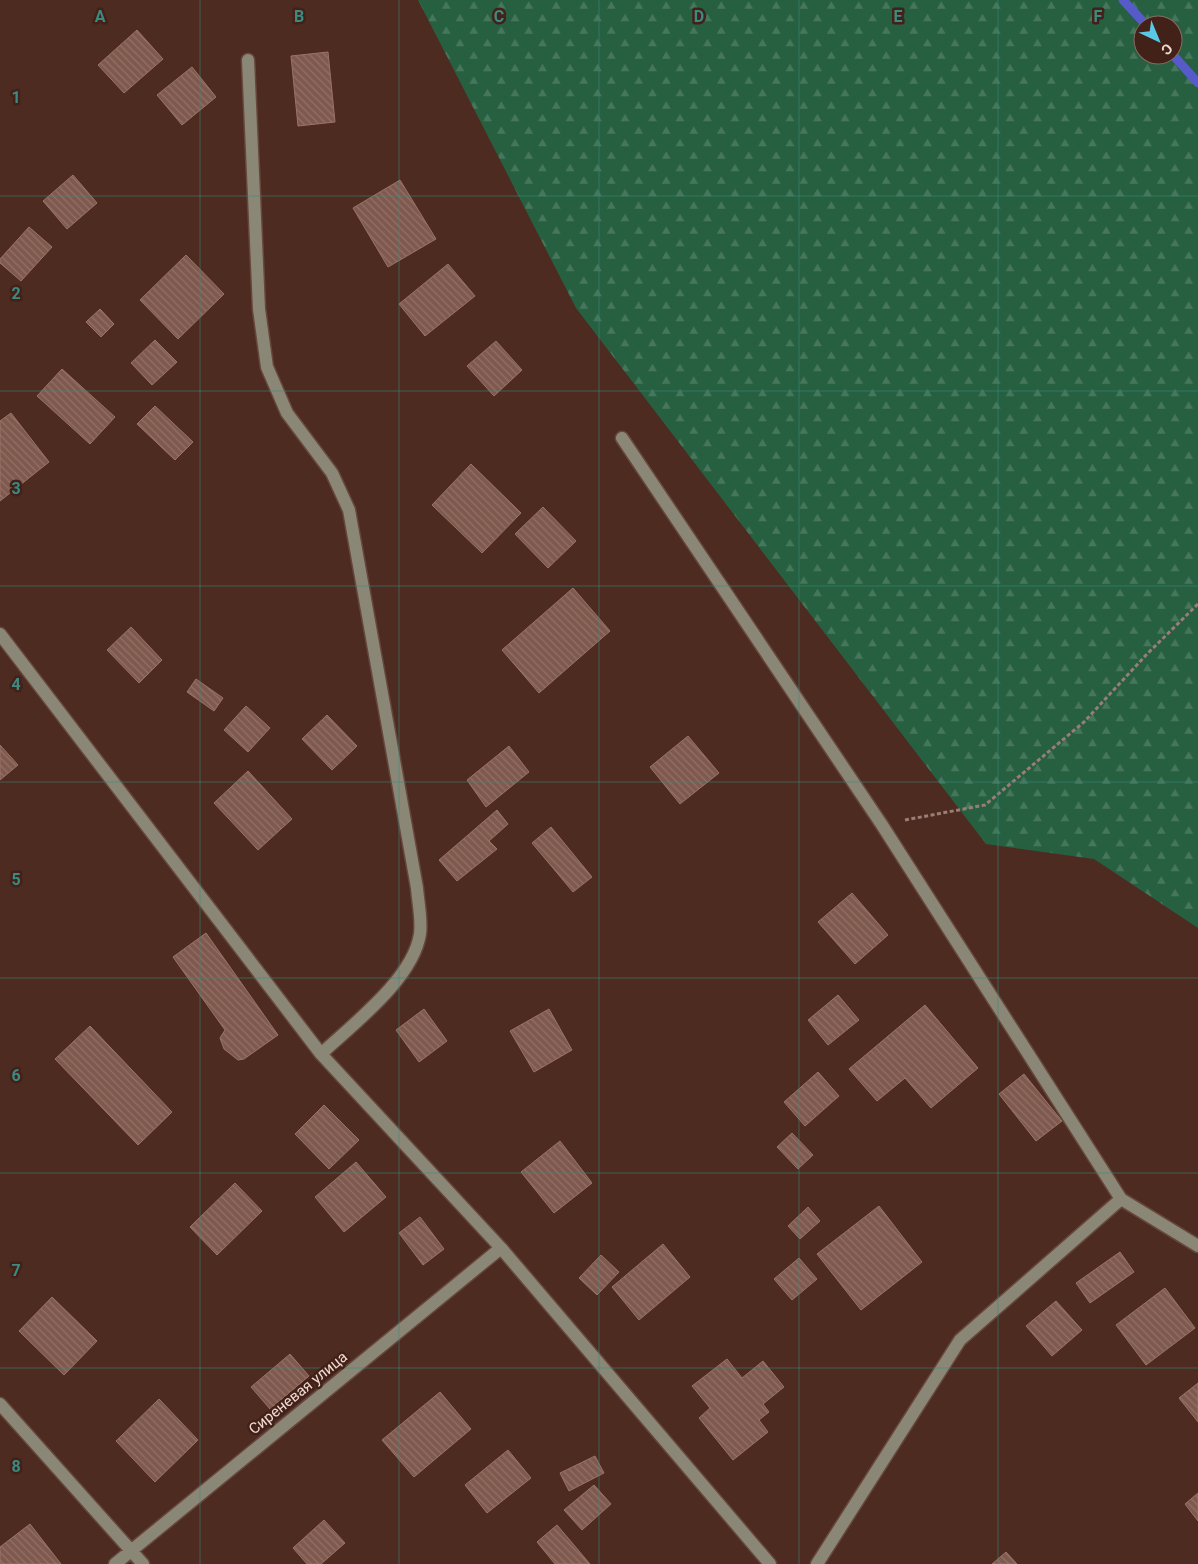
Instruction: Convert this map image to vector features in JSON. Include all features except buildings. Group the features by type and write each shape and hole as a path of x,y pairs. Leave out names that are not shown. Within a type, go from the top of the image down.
{"lane":[{"path":"248,60 259,309 267,367 288,413 332,473 349,510 417,888 419,913 420,934 411,957 398,979 383,997 321,1054"},
{"path":"622,438 882,825 1121,1199 1198,1246"},
{"path":"0,634 321,1054 501,1248 770,1564"},
{"path":"816,1564 960,1340 1121,1199"},
{"name":"Сиреневая улица","path":"115,1564 501,1248"},
{"path":"0,1404 143,1564"}],"path":[{"path":"882,825 984,805 1084,722 1147,654 1198,604"}],"green space":[{"path":"418,0 1198,0 1198,928 1094,859 986,844 576,308"}],"waterway":[{"path":"1123,0 1137,15"},
{"path":"1182,65 1198,83"}]}
